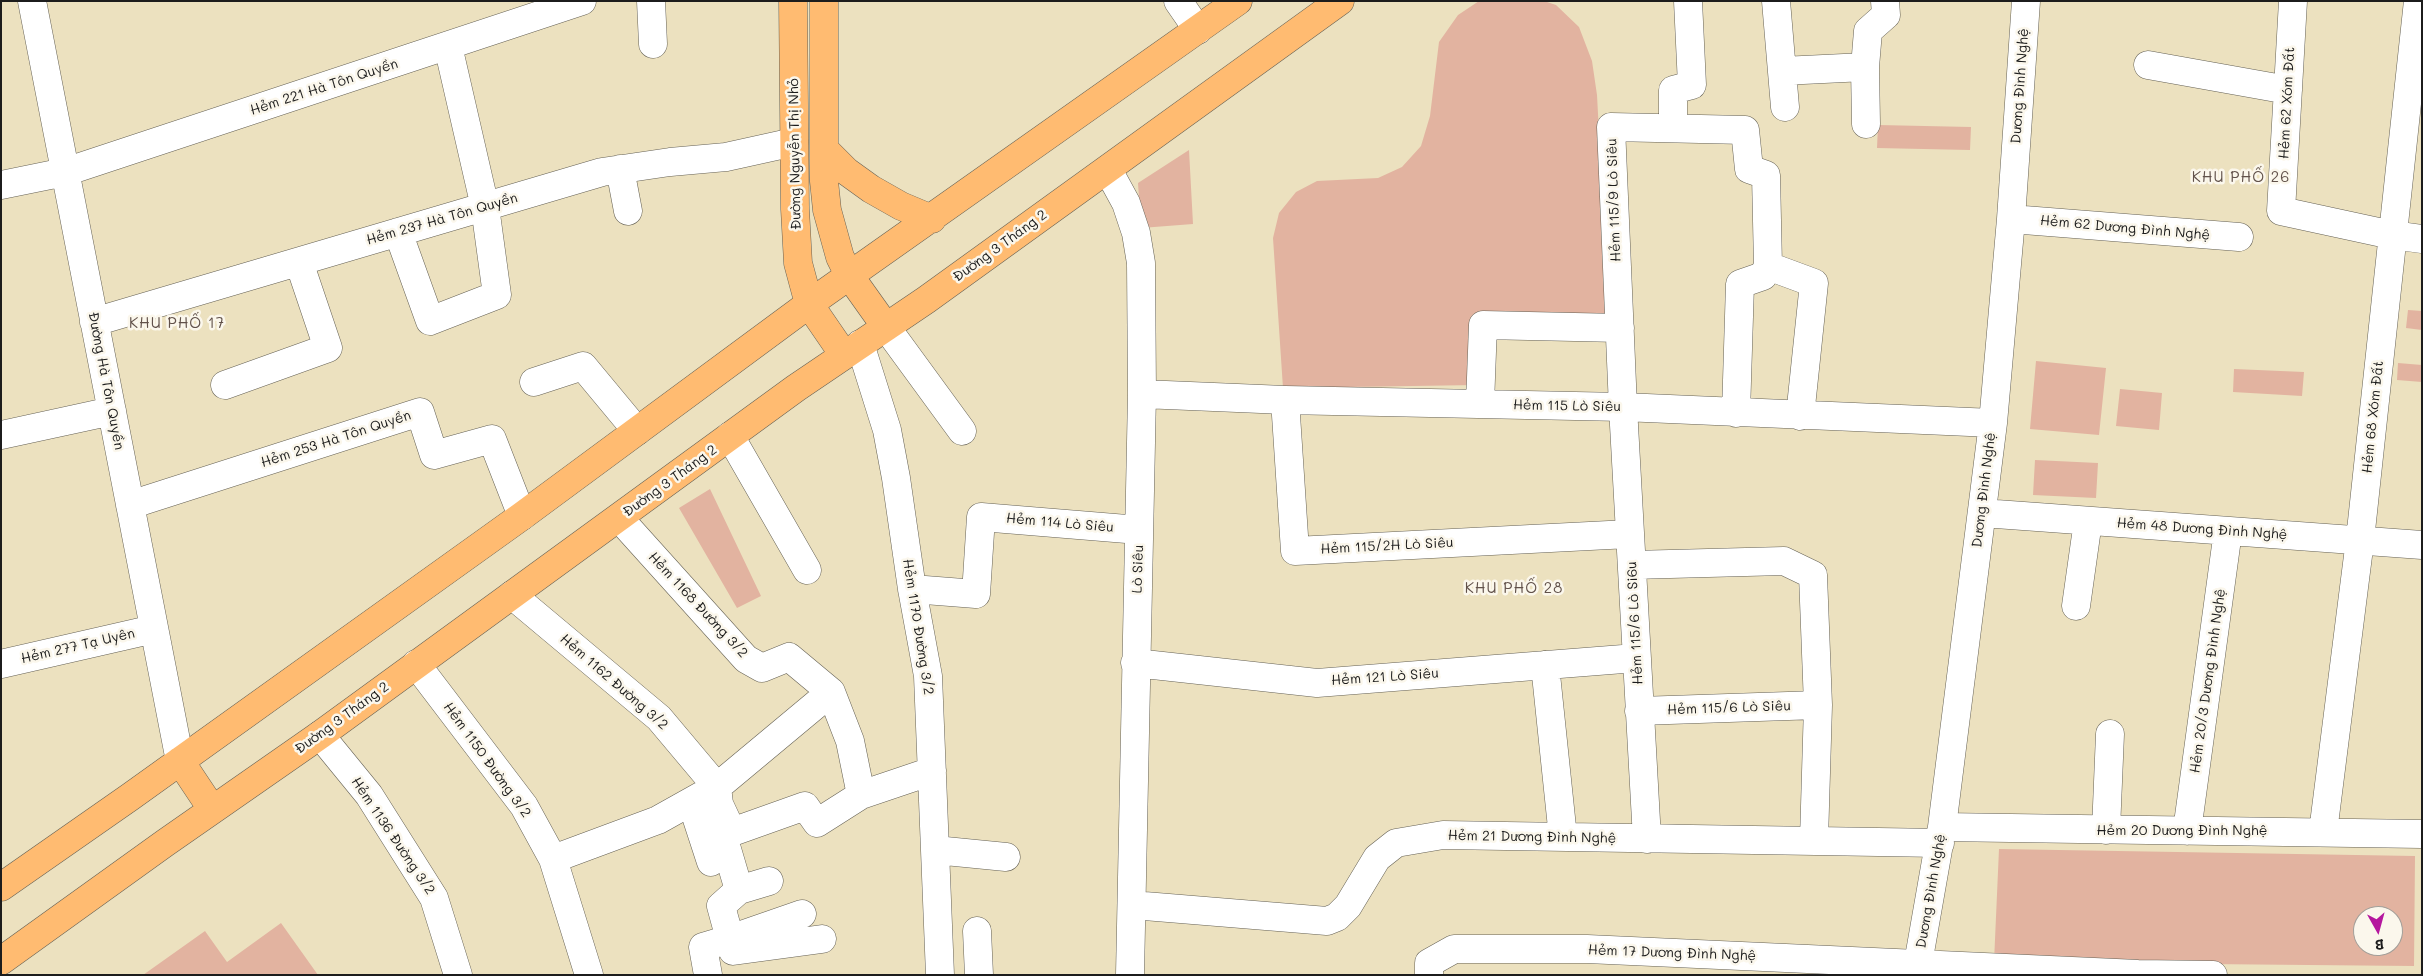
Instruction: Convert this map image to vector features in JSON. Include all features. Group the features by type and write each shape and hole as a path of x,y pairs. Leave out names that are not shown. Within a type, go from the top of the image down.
{"main road":[{"name":"Đường Nguyễn Thị Nhỏ","path":"793,1 795,209 798,263 809,304 852,350"},
{"name":"Đường Nguyễn Thị Nhỏ","path":"824,1 824,149 827,210 833,238 849,276 886,327"},
{"path":"1,886 180,762 522,516 809,304 932,219 1238,1"},
{"name":"Đường 3 Tháng 2","path":"1,961 212,809 320,735 730,436 1108,170 1340,1"},
{"path":"824,149 846,171 871,189 900,206 932,219"},
{"path":"180,762 212,809"}],"street":[{"name":"Đường Hà Tôn Quyền","path":"32,1 180,762"},
{"name":"Hẻm 221 Hà Tôn Quyền","path":"1,185 65,172 582,1"},
{"path":"651,1 653,44"},
{"path":"1178,1 1198,30"},
{"path":"1673,128 1673,90 1692,85 1688,1"},
{"path":"1776,1 1785,107"},
{"path":"1866,124 1865,66 1868,31 1886,15 1885,1"},
{"name":"Dương Đình Nghệ","path":"1917,969 1941,835 1993,423 2011,220 2026,1"},
{"name":"Hẻm 62 Xóm Đất","path":"2293,1 2281,211 2392,235"},
{"name":"Hẻm 68 Xóm Đất","path":"2323,832 2360,540 2418,1"},
{"path":"398,232 430,321 497,295 485,207 448,46"},
{"path":"2148,65 2288,90"},
{"path":"1782,71 1865,66"},
{"name":"Hẻm 115/9 Lò Siêu","path":"1623,408 1611,127 1745,130 1749,169 1766,175 1768,266"},
{"name":"Hẻm 237 Hà Tôn Quyền","path":"94,322 602,172 726,157 794,142"},
{"path":"620,169 628,211"},
{"name":"Lò Siêu","path":"1108,170 1126,203 1136,232 1142,264 1142,394 1130,975"},
{"name":"Hẻm 62 Dương Đình Nghệ","path":"2011,220 2239,238"},
{"path":"2392,235 2422,239"},
{"path":"225,385 328,348 298,262"},
{"path":"1736,413 1740,284 1763,276 1768,266 1814,282 1800,416"},
{"path":"1480,404 1483,325 1620,328"},
{"path":"886,327 962,431"},
{"name":"Hẻm 1170 Đường 3/2","path":"852,350 887,430 928,676 940,975"},
{"path":"534,382 583,366 637,431"},
{"name":"Hẻm 115 Lò Siêu","path":"1142,394 1285,400 1623,408 1993,423"},
{"name":"Hẻm 115/2H Lò Siêu","path":"1285,400 1295,551 1630,534"},
{"name":"Hẻm 115/6 Lò Si6u","path":"1623,408 1647,839"},
{"path":"1,435 112,411"},
{"name":"Hẻm 253 Hà Tôn Quyền","path":"130,505 420,412 434,455 492,439 522,516"},
{"path":"730,436 807,570"},
{"name":"Hẻm 48 Dương Đình Nghệ","path":"1982,513 2422,545"},
{"name":"Hẻm 114 Lò Siêu","path":"912,589 976,594 981,517 1139,530"},
{"name":"Hẻm 1168 Đường 3/2","path":"619,518 746,659 762,668 789,657 831,692 850,741 861,795"},
{"path":"2076,606 2088,521"},
{"name":"Hẻm 20/3 Dương Đình Nghệ","path":"2187,831 2228,531"},
{"path":"1632,565 1784,562 1814,575 1818,705 1814,840"},
{"name":"Hẻm 1162 Đường 3/2","path":"512,595 659,718 718,796 732,832"},
{"name":"Hẻm 277 Tạ Uyên","path":"1,664 154,629"},
{"name":"Hẻm 121 Lò Siêu","path":"1135,663 1317,683 1636,658"},
{"name":"Hẻm 1150 Đường 3/2","path":"416,664 524,806 553,859 589,975"},
{"path":"1545,665 1563,837"},
{"path":"711,862 694,813 718,796 831,692"},
{"name":"Hẻm 115/6 Lò Siêu","path":"1639,711 1818,705"},
{"path":"2106,830 2110,734"},
{"name":"Hẻm 1136 Đường 3/2","path":"320,735 369,795 434,898 458,975"},
{"path":"739,890 724,839 732,832 805,806 817,823 861,795 932,771"},
{"path":"553,859 718,796"},
{"name":"Hẻm 20 Dương Đình Nghệ","path":"1941,835 2106,830 2422,834"},
{"name":"Hẻm 21 Dương Đình Nghệ","path":"1132,905 1327,921 1337,917 1348,906 1377,858 1396,843 1442,835 1814,840 1941,835"},
{"path":"935,850 1006,857"},
{"path":"769,881 739,890 721,906 733,951 822,939"},
{"path":"708,975 703,947 802,914"},
{"path":"977,930 979,975"},
{"name":"Hẻm 17 Dương Đình Nghệ","path":"1429,969 1454,949 1587,950 1917,969 2213,975"}],"building":[{"path":"1479,1 1544,1 1556,5 1579,27 1592,61 1597,95 1609,321 1477,318 1477,385 1283,388 1273,238 1279,213 1296,192 1317,181 1378,178 1402,167 1421,146 1430,116 1439,42 1458,15"},
{"path":"1878,125 1971,127 1970,150 1877,148"},
{"path":"1189,150 1193,224 1141,228 1138,183"},
{"path":"2408,310 2422,311 2422,330 2406,328"},
{"path":"2036,361 2106,368 2099,435 2030,429"},
{"path":"2398,363 2422,365 2422,382 2397,380"},
{"path":"2234,369 2304,372 2302,396 2233,392"},
{"path":"2120,389 2162,393 2159,430 2116,426"},
{"path":"2035,460 2098,463 2096,498 2033,495"},
{"path":"710,489 761,596 737,608 679,508"},
{"path":"1999,849 2415,856 2414,966 1994,962"},
{"path":"281,923 318,975 143,975 205,931 227,962"}],"district":[{"name":"KHU PHỐ 26","path":"2241,177"},
{"name":"KHU PHỐ 17","path":"177,323"},
{"name":"KHU PHỐ 28","path":"1514,588"}]}
